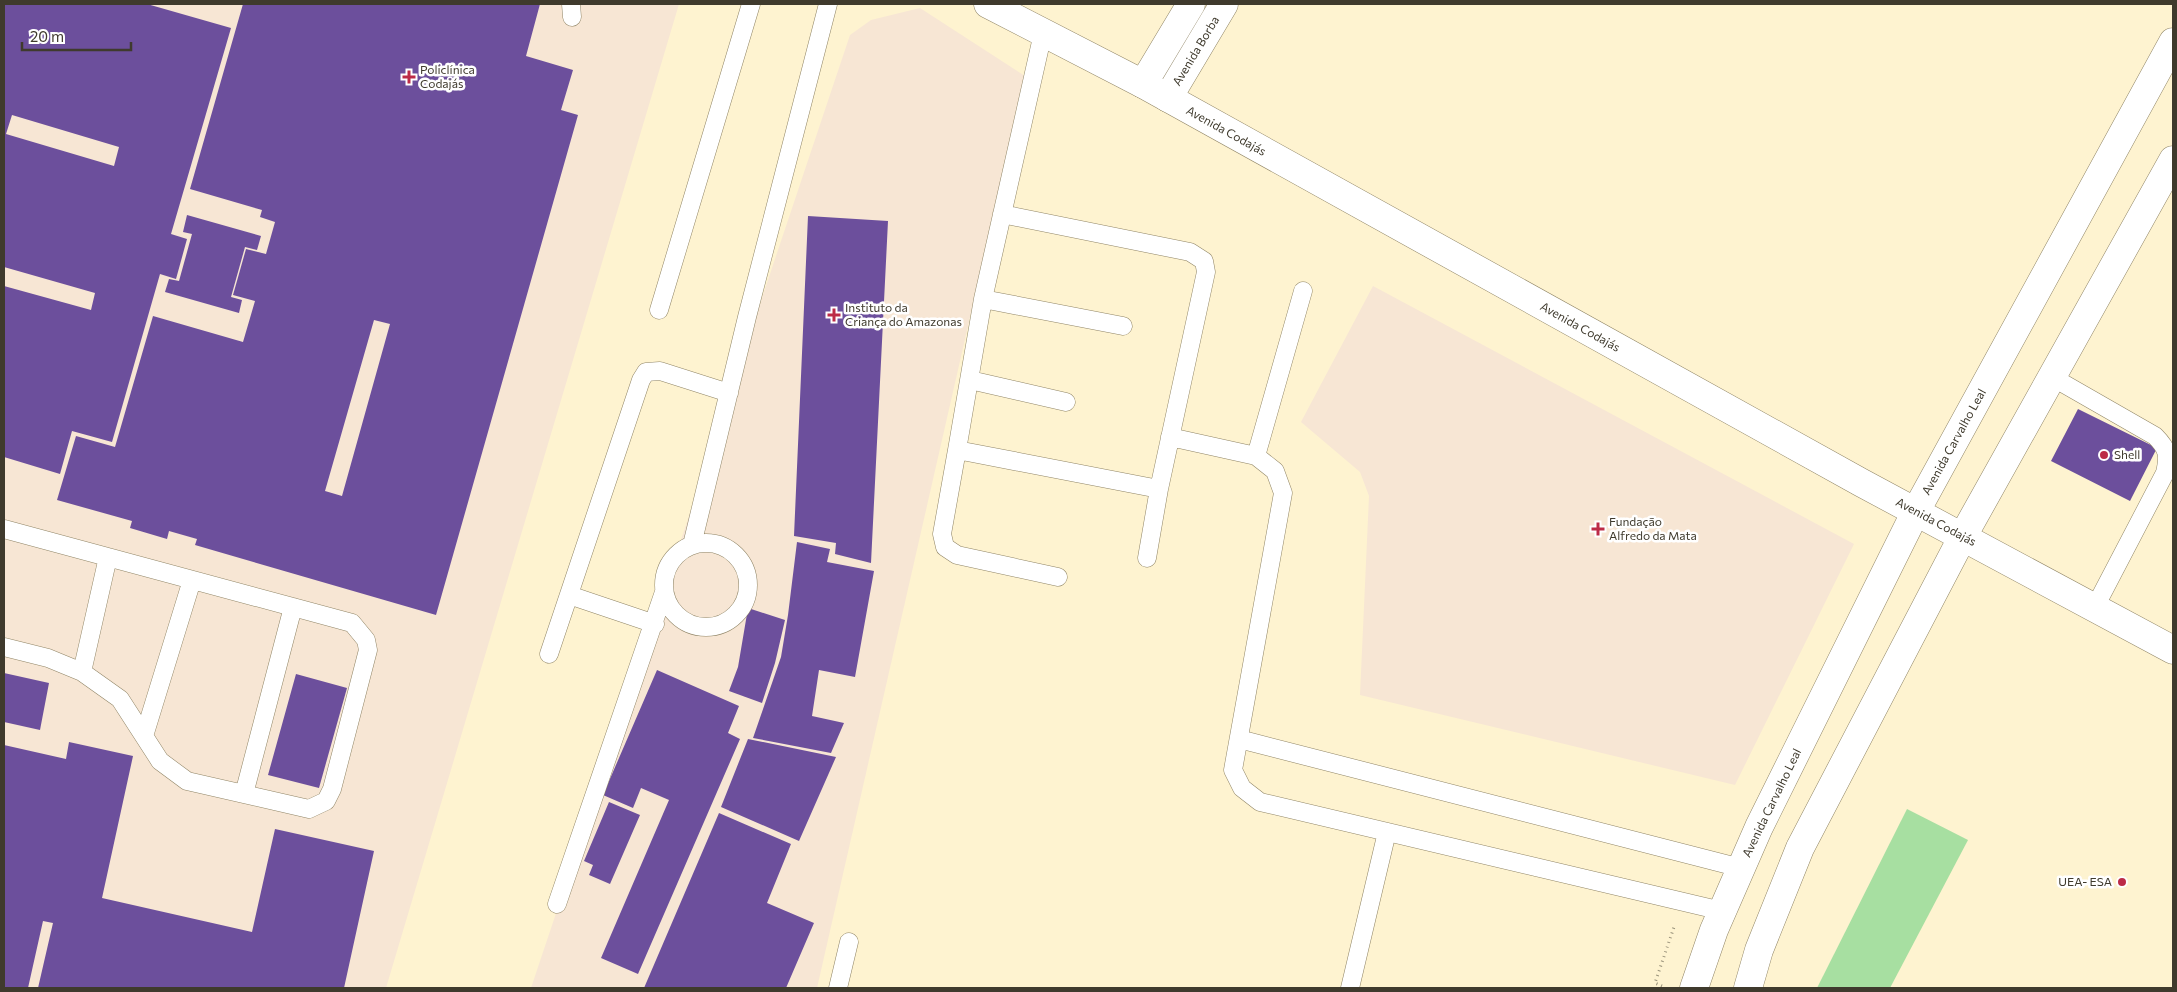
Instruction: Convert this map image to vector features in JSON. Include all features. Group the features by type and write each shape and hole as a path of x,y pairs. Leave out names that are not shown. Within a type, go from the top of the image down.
{"street":[{"name":"Avenida Codajás","path":"988,4 1143,84 1916,512 1964,536 2173,650"},
{"path":"1143,84 1191,4"},
{"name":"Avenida Borba","path":"1168,98 1224,4"},
{"name":"Avenida Carvalho Leal","path":"1694,988 1722,911 1759,827 1916,512 2173,42"},
{"path":"1748,988 1759,950 1800,848 1964,536 2173,160"}],"lane":[{"path":"659,310 751,4"},
{"path":"692,545 828,4"},
{"path":"1043,33 983,299 942,534 945,546 957,555 1058,577"},
{"path":"1002,214 1190,252 1204,261 1206,272 1159,489 1147,558"},
{"path":"1256,456 1303,291"},
{"path":"983,299 1123,326"},
{"path":"549,654 641,380 646,372 660,371 729,393"},
{"path":"2052,377 2155,436 2164,446 2168,459 2165,473 2095,607"},
{"path":"970,380 1066,402"},
{"path":"1170,437 1256,456 1275,471 1283,493 1233,770 1242,788 1260,802 1722,911"},
{"path":"957,450 1159,489"},
{"path":"4,647 48,658 82,672 120,699 160,761 187,781 309,809 326,801 332,789 368,650 366,640 352,623 108,557 5,534"},
{"path":"557,904 655,624 664,592 664,578 670,564 679,552 692,545 707,543 721,545 734,553 744,564 749,578 749,593 743,607 734,618 721,625 706,628 692,625 679,618 670,606 664,592"},
{"path":"82,672 108,557"},
{"path":"144,736 192,580"},
{"path":"569,595 655,624"},
{"path":"244,794 293,607"},
{"path":"1239,739 1741,868"},
{"path":"1350,988 1387,832"},
{"path":"838,988 849,942"}],"shaded area":[{"path":"4,4 679,4 386,988 4,988"},
{"path":"920,8 1025,76 817,988 531,988 850,35 871,20"},
{"name":"Fundação Alfredo da Mata","path":"1373,286 1854,544 1735,785 1360,695 1369,496 1360,472 1301,422"}],"green space":[{"path":"1907,809 1968,840 1890,988 1817,988"}],"building":[{"path":"4,4 147,4 231,28 171,234 187,239 176,279 160,274 112,442 72,431 60,474 4,457 4,286 91,310 95,293 4,267","holes":["12,115 119,147 114,166 6,134"]},
{"path":"243,4 540,4 526,56 573,70 561,110 578,115 436,615 195,545 197,539 169,531 167,539 130,528 132,521 57,500 76,436 115,447 153,316 243,342 255,301 233,295 246,249 266,254 275,222 260,217 262,210 190,189","holes":["374,320 390,324 342,496 325,491"]},
{"path":"187,215 261,236 257,250 245,247 231,297 242,300 239,313 165,292 169,279 179,281 192,234 183,232"},
{"path":"808,216 888,221 871,563 835,554 836,543 794,536"},
{"name":"Shell","path":"2078,409 2157,448 2130,501 2051,461"},
{"path":"797,542 830,549 827,562 874,571 855,677 819,670 812,716 844,723 831,753 753,738 781,657"},
{"path":"748,608 785,620 775,663 762,703 729,691 738,667"},
{"path":"657,670 739,706 728,733 740,739 638,974 601,958 669,800 641,788 633,808 603,795"},
{"path":"4,673 49,683 40,730 4,722"},
{"path":"296,674 347,688 319,788 268,775"},
{"path":"748,739 836,757 799,841 721,807"},
{"path":"69,742 133,756 102,898 252,932 275,829 374,851 344,988 38,988 53,923 43,921 28,988 4,988 4,745 66,759"},
{"path":"609,802 640,815 610,884 589,875 593,865 584,861"},
{"path":"719,813 791,844 767,903 814,923 786,988 644,988"}],"place":[{"name":"Policlínica Codajás","path":"409,77"},
{"name":"Instituto da Criança do Amazonas","path":"834,315"},
{"name":"Shell","path":"2104,455"},
{"name":"Fundação Alfredo da Mata","path":"1598,529"},
{"name":"UEA- ESA","path":"2122,882"}]}
